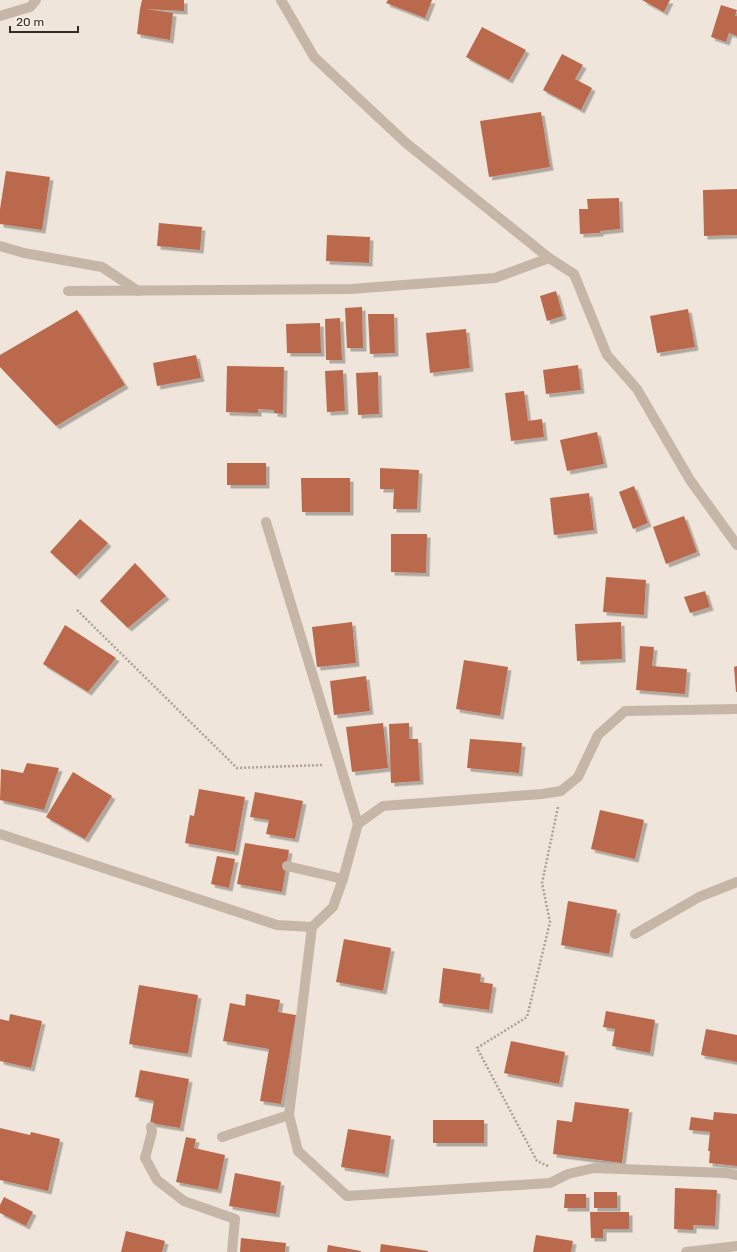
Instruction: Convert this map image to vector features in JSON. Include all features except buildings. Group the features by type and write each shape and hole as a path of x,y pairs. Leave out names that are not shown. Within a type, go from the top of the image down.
{"street":[{"path":"0,16 30,6 36,0"},
{"path":"281,0 314,57 406,143 548,258 574,274 607,355 638,389 690,480 737,545"},
{"path":"0,246 24,254 102,267 138,290"},
{"path":"68,291 351,289 495,278 548,258"},
{"path":"266,522 358,824 343,879 333,907 312,927 289,1114 298,1151 347,1196 550,1183 568,1174 594,1168 726,1173 737,1175"},
{"path":"358,824 383,806 542,794 561,791 578,777 598,735 625,711 737,709"},
{"path":"0,834 277,925 312,927"},
{"path":"286,866 343,879"},
{"path":"635,934 699,897 737,882"},
{"path":"222,1137 289,1114"},
{"path":"152,1126 152,1132 145,1158 157,1180 184,1201 235,1219 232,1252"},
{"path":"686,1252 737,1246"}],"path":[{"path":"77,610 236,768 340,764"},
{"path":"561,791 542,883 550,922 527,1017 478,1048 537,1161 568,1174"}]}
